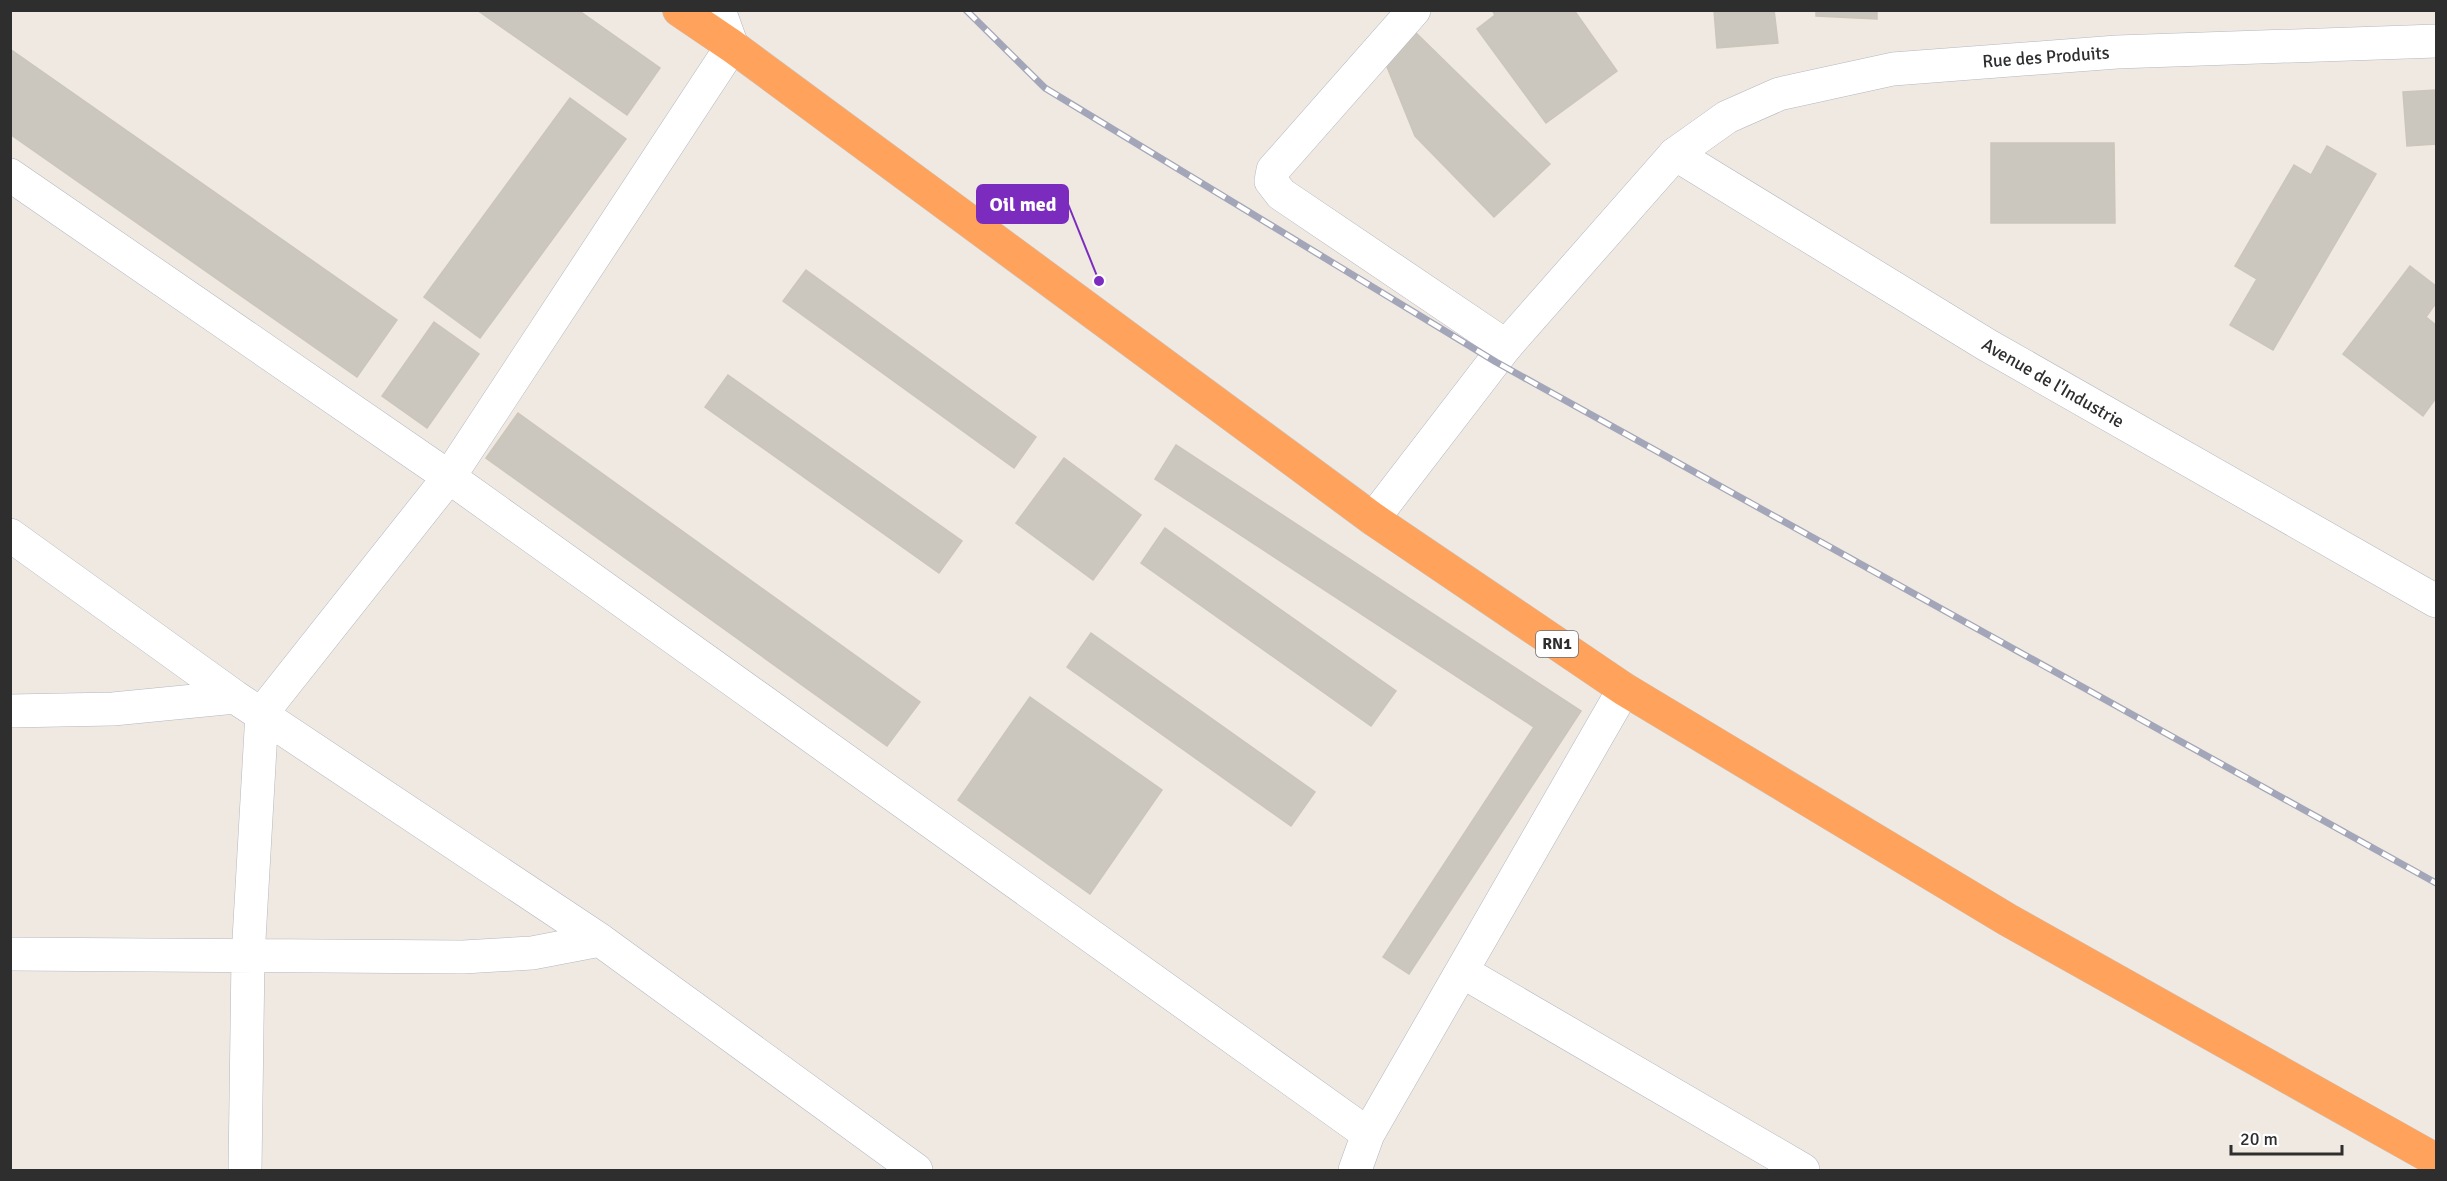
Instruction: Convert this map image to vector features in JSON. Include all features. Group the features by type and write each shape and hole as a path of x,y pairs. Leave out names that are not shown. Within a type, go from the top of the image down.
{"highway":[{"name":"RN1","path":"679,10 732,46 1373,519 1624,689 2008,920 2436,1160"}],"street":[{"path":"245,1170 248,705 449,477 732,46 719,10"},
{"path":"1414,10 1273,170 1271,181 1281,194 1506,346"},
{"name":"Rue des Produits","path":"1373,519 1506,346 1675,154 1727,117 1779,94 1893,69 2117,52 2436,41"},
{"name":"Avenue de l'Industrie","path":"1675,154 1987,345 2436,602"},
{"path":"10,176 449,477 1368,1134"},
{"path":"10,535 248,705 600,940 916,1170"},
{"path":"1355,1170 1368,1134 1624,689"},
{"path":"10,711 248,705"},
{"path":"10,954 463,957 532,953 600,940"},
{"path":"1463,972 1803,1170"}],"building":[{"path":"477,10 578,10 660,68 627,115"},
{"path":"1492,10 1574,10 1617,71 1546,123 1477,29 1495,15"},
{"path":"1714,10 1774,10 1778,43 1717,48"},
{"path":"1816,10 1877,10 1877,19 1816,16"},
{"path":"1412,29 1550,164 1494,217 1415,136 1381,52"},
{"path":"10,49 397,320 357,377 10,134"},
{"path":"2436,90 2436,144 2407,146 2403,92"},
{"path":"570,98 626,139 480,338 424,297"},
{"path":"1991,143 2114,143 2115,223 1991,223"},
{"path":"2327,146 2376,174 2273,350 2230,325 2257,279 2235,266 2294,165 2311,175"},
{"path":"2410,266 2436,286 2436,303 2426,317 2436,325 2436,398 2423,416 2343,354"},
{"path":"806,270 1036,437 1014,468 783,301"},
{"path":"434,322 479,354 427,428 382,396"},
{"path":"728,375 962,541 939,573 705,407"},
{"path":"518,413 920,702 887,746 486,458"},
{"path":"1176,445 1581,711 1409,974 1383,957 1534,727 1155,479"},
{"path":"1064,458 1141,515 1093,580 1016,523"},
{"path":"1165,528 1396,691 1371,726 1141,563"},
{"path":"1091,633 1315,792 1291,826 1067,667"},
{"path":"1030,697 1162,790 1090,894 958,800"}],"railway":[{"path":"966,10 1045,88 1496,362 2436,883"}],"place":[{"name":"Oil med","path":"1099,281"}]}
